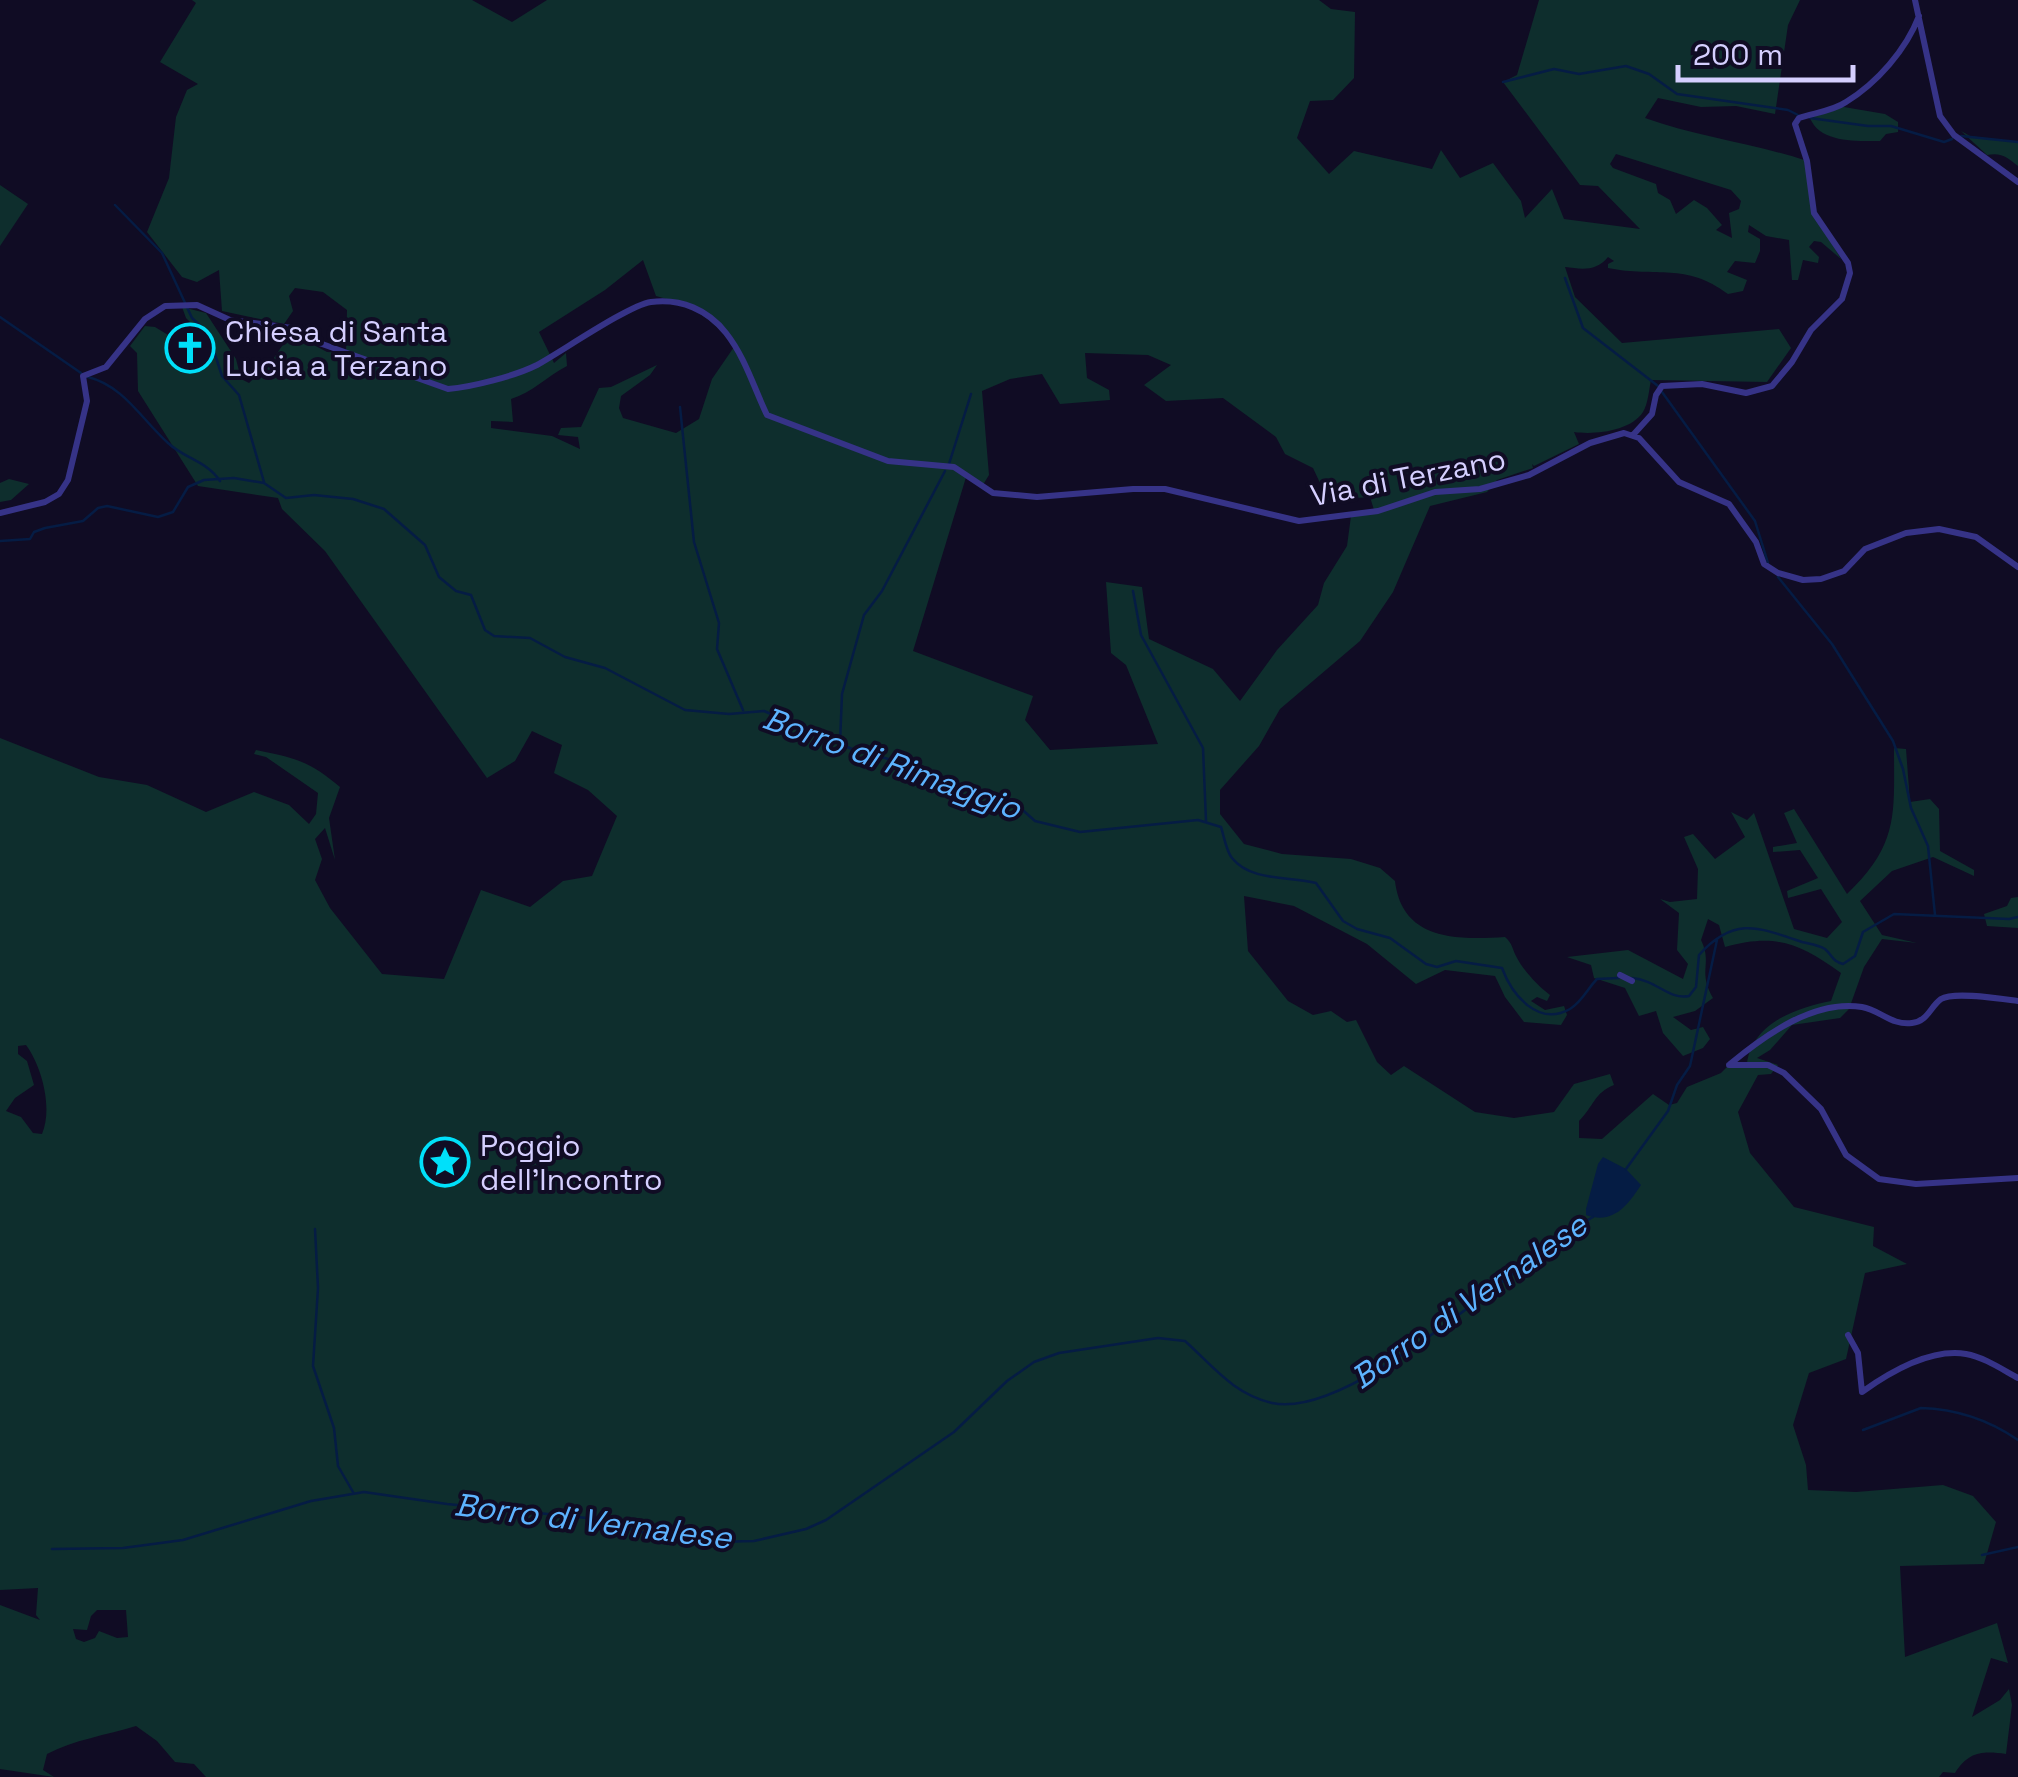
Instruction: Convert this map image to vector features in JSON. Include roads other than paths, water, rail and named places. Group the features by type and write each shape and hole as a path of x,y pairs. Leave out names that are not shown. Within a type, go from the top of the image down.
{"street":[{"path":"1915,0 1936,102 1946,126 2018,182"},
{"path":"1919,16 1899,54 1846,102 1799,118 1795,124 1807,161 1814,213 1848,263 1850,272 1842,299 1811,330 1772,386 1746,393 1702,384 1662,386 1652,414 1633,435 1678,482 1729,504 1756,542 1764,564 1778,573 1821,580 1844,571 1865,549 1906,533 1940,529 1976,538 2018,566"},
{"name":"Via di Terzano","path":"0,512 45,502 59,494 74,464 88,401 83,376 106,367 152,312 182,303 197,304 230,320 292,328 311,340 448,389 532,367 648,302 678,303 704,310 726,332 767,415 888,461 954,467 994,493 1021,497 1166,489 1256,512 1314,520 1378,511 1435,492 1480,489 1530,475 1590,443 1624,433 1633,435"},
{"path":"1620,975 1632,981"},
{"path":"2018,1001 1950,996 1938,1001 1920,1022 1908,1024 1893,1022 1858,1006 1820,1011 1796,1019 1729,1064 1775,1066 1821,1108 1846,1155 1879,1179 1916,1184 2018,1178"},
{"path":"1848,1335 1858,1353 1862,1392 1905,1366 1944,1355 1968,1354 2018,1378"}],"water":[{"path":"1603,1157 1626,1169 1641,1185 1631,1200 1612,1215 1586,1215 1598,1164"}],"waterway":[{"path":"1503,82 1554,69 1579,74 1626,66 1649,74 1677,94 1788,110 1800,116"},
{"path":"1810,118 1891,126 1944,142 1952,139"},
{"path":"1961,136 2018,142"},
{"path":"115,205 162,253 192,318 208,333 222,376 239,395 264,482"},
{"path":"1565,278 1583,328 1658,386"},
{"path":"0,317 81,373"},
{"path":"88,377 112,388 168,443 209,469 220,481"},
{"path":"1662,392 1755,521 1768,563"},
{"path":"949,464 971,394"},
{"path":"680,407 694,542 719,623 717,649 743,710"},
{"path":"840,743 842,694 864,615 882,591 945,471"},
{"name":"Borro di Rimaggio","path":"0,541 30,539 34,532 83,521 98,508 107,506 158,517 173,512 188,487 204,480 234,478 264,483 286,498 314,495 353,499 384,509 425,545 439,577 456,591 471,595 485,630 494,636 530,638 565,657 605,668 685,710 729,714 764,711 852,749 921,768 977,793 995,794 1017,805 1035,821 1080,832 1198,820 1221,827 1228,851 1240,866 1260,875 1316,883 1343,921 1390,938 1426,964 1437,967 1456,961 1502,968 1519,998 1547,1014 1570,1009 1597,979 1619,978"},
{"path":"1778,577 1832,644 1893,741 1911,808 1928,846 1935,915"},
{"path":"1133,591 1141,635 1203,748 1206,821"},
{"name":"Borro di Rimaggio","path":"1632,978 1675,995 1689,996 1696,987 1699,955 1724,934 1747,928 1817,946 1843,964 1855,956 1863,932 1894,914 2018,917"},
{"name":"Borro di Vernalese","path":"1626,1169 1668,1111 1677,1085 1690,1066 1717,940"},
{"name":"Borro di Vernalese","path":"52,1549 123,1548 183,1540 311,1501 364,1492 587,1518 645,1533 713,1542 754,1541 806,1529 826,1520 954,1432 1007,1381 1034,1362 1059,1353 1158,1338 1185,1341 1235,1386 1258,1399 1272,1403 1306,1402 1346,1387 1390,1363 1593,1217"},
{"path":"315,1229 318,1288 313,1366 334,1428 338,1466 353,1492"},
{"path":"1863,1430 1921,1408 1972,1417 2018,1440"},
{"path":"1982,1555 2018,1547"}],"place":[{"name":"Chiesa di Santa Lucia a Terzano","path":"190,348"},
{"name":"Poggio dell'Incontro","path":"445,1162"}]}
